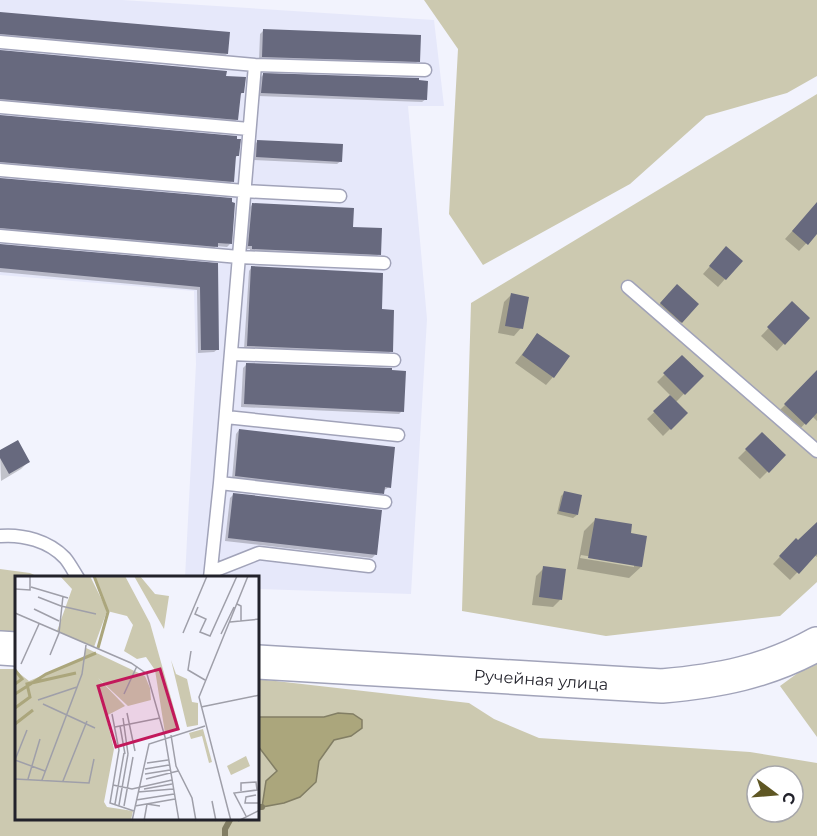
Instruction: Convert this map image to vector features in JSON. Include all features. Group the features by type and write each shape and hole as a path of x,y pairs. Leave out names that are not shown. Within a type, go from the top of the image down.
{"street":[{"name":"Ручейная улица","path":"260,662 662,686 713,681 762,669 817,644"},
{"path":"0,648 15,649"}],"lane":[{"path":"0,42 255,65 425,70"},
{"path":"210,575 226,417 255,65"},
{"path":"0,106 249,129"},
{"path":"0,170 244,191 340,196"},
{"path":"0,236 239,257 384,263"},
{"path":"628,287 817,451"},
{"path":"231,354 394,360"},
{"path":"226,417 398,435"},
{"path":"220,483 385,502"},
{"path":"0,536 14,535 47,544 66,559 77,576"},
{"path":"210,575 259,553 369,566"}],"shaded area":[{"path":"0,0 122,0 434,20 444,106 408,106 427,319 411,594 260,589 260,576 185,576 196,364 194,291 0,275"},
{"path":"424,0 817,0 817,76 787,93 706,116 630,184 483,265 449,214 458,49"},
{"path":"817,94 817,582 780,616 606,636 462,611 471,303"},
{"path":"0,569 37,576 15,576 15,632 0,631"},
{"path":"817,659 817,737 780,686"},
{"path":"0,669 15,669 15,821 260,821 260,679 469,703 494,719 539,738 750,752 817,763 817,836 0,836"},
{"path":"338,713 353,714 362,720 362,728 351,736 334,740 319,761 316,782 300,797 262,807 266,781 277,771 260,749 260,717 324,717"}],"building":[{"path":"0,12 230,32 228,54 0,34"},
{"path":"263,29 421,35 420,62 262,57"},
{"path":"0,50 227,71 226,76 246,77 244,93 241,93 238,120 0,99"},
{"path":"263,73 419,78 419,80 428,81 427,100 261,93"},
{"path":"0,115 237,136 237,139 241,139 239,156 236,156 234,182 0,162"},
{"path":"257,140 343,144 342,162 256,157"},
{"path":"0,178 232,198 232,202 235,203 232,244 218,243 218,247 0,228"},
{"path":"817,202 817,234 808,245 792,231"},
{"path":"252,203 354,208 353,227 382,228 381,255 252,249 252,246 248,246"},
{"path":"0,244 218,263 219,350 201,350 200,287 0,268"},
{"path":"726,246 743,261 726,280 709,266"},
{"path":"251,266 383,273 382,309 394,310 393,352 247,346"},
{"path":"677,284 699,304 682,323 660,303"},
{"path":"511,293 529,297 523,329 505,326"},
{"path":"792,301 810,318 785,345 767,327"},
{"path":"537,333 570,356 554,378 522,355"},
{"path":"682,355 704,376 685,395 663,373"},
{"path":"246,363 392,368 392,370 406,371 404,412 244,404"},
{"path":"817,370 817,413 806,425 784,404"},
{"path":"670,395 688,413 671,430 653,411"},
{"path":"239,429 395,447 391,488 385,487 384,494 235,476"},
{"path":"762,432 786,455 769,473 745,449"},
{"path":"18,440 30,462 9,474 0,458 0,450"},
{"path":"564,491 582,495 578,515 559,511"},
{"path":"233,493 382,510 377,555 228,538"},
{"path":"595,518 632,524 631,533 647,536 642,567 588,558"},
{"path":"817,522 817,554 799,574 779,556 796,538 798,540"},
{"path":"543,566 566,569 562,600 539,597"}],"waterway":[{"path":"225,836 225,829 229,821"}]}
